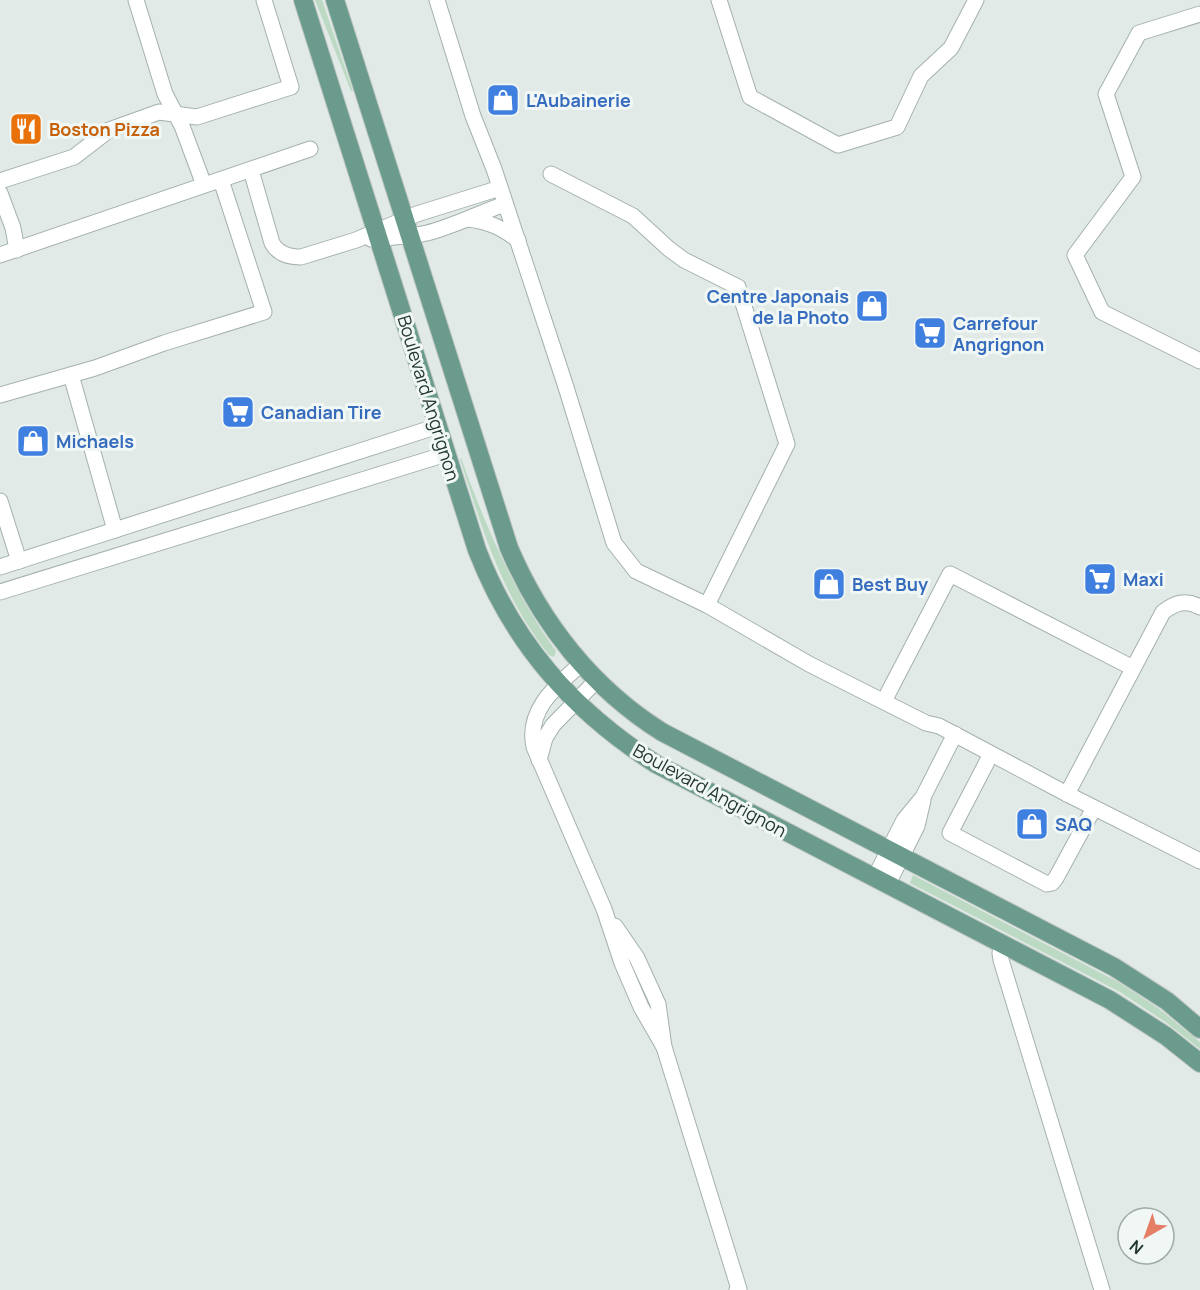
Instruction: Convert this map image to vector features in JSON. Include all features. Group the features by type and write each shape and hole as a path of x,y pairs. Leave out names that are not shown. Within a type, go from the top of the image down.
{"main road":[{"name":"Boulevard Angrignon","path":"303,0 477,550 494,589 515,627 558,684 575,702 615,736 656,764 1110,999 1148,1023 1194,1058 1200,1070"},
{"name":"Boulevard Angrignon","path":"335,0 509,548 523,579 547,620 581,664 632,711 662,732 1114,967 1167,1001 1200,1029"}],"lane":[{"path":"136,0 165,94 182,126 204,186"},
{"path":"0,181 79,154 101,134 159,112 197,117 291,87 264,0"},
{"path":"437,0 473,116 518,240 565,384 614,543 636,571 706,605 809,664 926,723 939,726 955,734 1200,861"},
{"path":"719,0 750,98 838,145 897,127 921,76 951,48 976,0"},
{"path":"1200,14 1138,33 1106,94 1133,177 1075,255 1102,312 1200,361"},
{"path":"0,255 310,149"},
{"path":"251,170 272,243 280,252 293,257 301,257 407,227 500,188"},
{"path":"551,174 633,216 684,260 738,287 787,444 706,605"},
{"path":"0,396 95,368 226,322 264,312 221,180"},
{"path":"0,192 13,228 17,250"},
{"path":"407,227 425,233 505,204"},
{"path":"468,219 494,225 518,240"},
{"path":"71,375 115,530"},
{"path":"0,567 438,426"},
{"path":"0,591 446,454"},
{"path":"0,501 19,561"},
{"path":"884,701 950,574 1133,669"},
{"path":"1067,794 1163,612 1173,604 1183,601 1200,607"},
{"path":"581,664 558,684 542,703 532,739 603,909 622,963 641,1007 664,1047 740,1289 736,1290"},
{"path":"539,760 548,732 597,680"},
{"path":"882,881 895,854 904,820 923,797 955,734"},
{"path":"991,754 950,833 1037,879 1047,884 1052,883 1094,808"},
{"path":"1003,943 1000,953 1001,960 1102,1290"}],"green space":[{"path":"315,0 322,0 353,91 351,91"},
{"path":"461,458 502,558 527,605 556,651 554,657 549,655 532,632 506,585 486,537"},
{"path":"913,875 1118,982 1158,1008 1200,1042 1200,1049 1167,1023 1120,992 910,883"}],"place":[{"name":"L'Aubainerie","path":"503,100"},
{"name":"Boston Pizza","path":"26,129"},
{"name":"Centre Japonais de la Photo","path":"872,306"},
{"name":"Carrefour Angrignon","path":"930,333"},
{"name":"Canadian Tire","path":"238,412"},
{"name":"Michaels","path":"33,441"},
{"name":"Maxi","path":"1100,579"},
{"name":"Best Buy","path":"829,584"},
{"name":"SAQ","path":"1032,824"}]}
